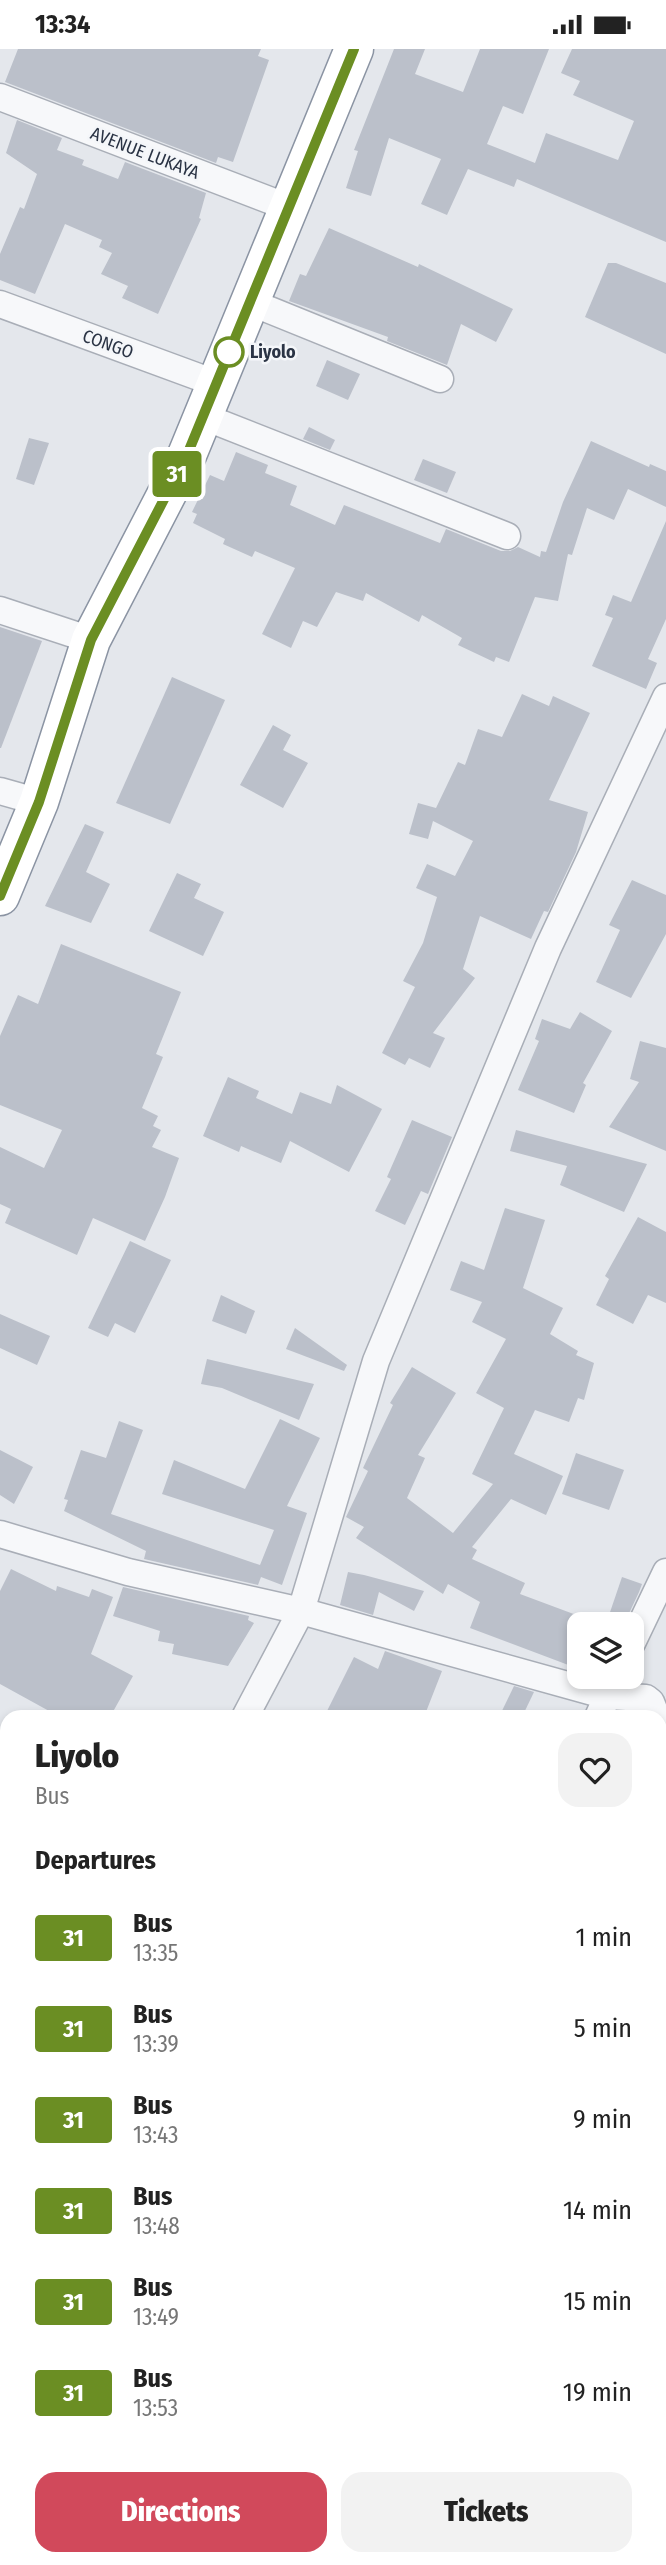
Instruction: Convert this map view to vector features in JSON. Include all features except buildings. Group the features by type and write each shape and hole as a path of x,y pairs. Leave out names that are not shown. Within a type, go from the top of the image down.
{"highway":[{"path":"0,896 39,802 91,640 187,455 354,49"}],"street":[{"name":"AVENUE LUKAYA","path":"0,97 290,208"},
{"path":"250,302 440,379"},
{"name":"CONGO","path":"0,304 508,536"},
{"path":"0,610 91,640"},
{"path":"249,1710 301,1611 376,1361 548,948 666,697"},
{"path":"0,791 39,802"},
{"path":"0,1534 128,1572 301,1611 607,1696 646,1698 654,1710"},
{"path":"644,1618 666,1572"}],"bus line":[{"name":"31","path":"0,896 39,802 91,640 187,455 354,49"}],"place":[{"name":"Liyolo","path":"229,352"}]}
